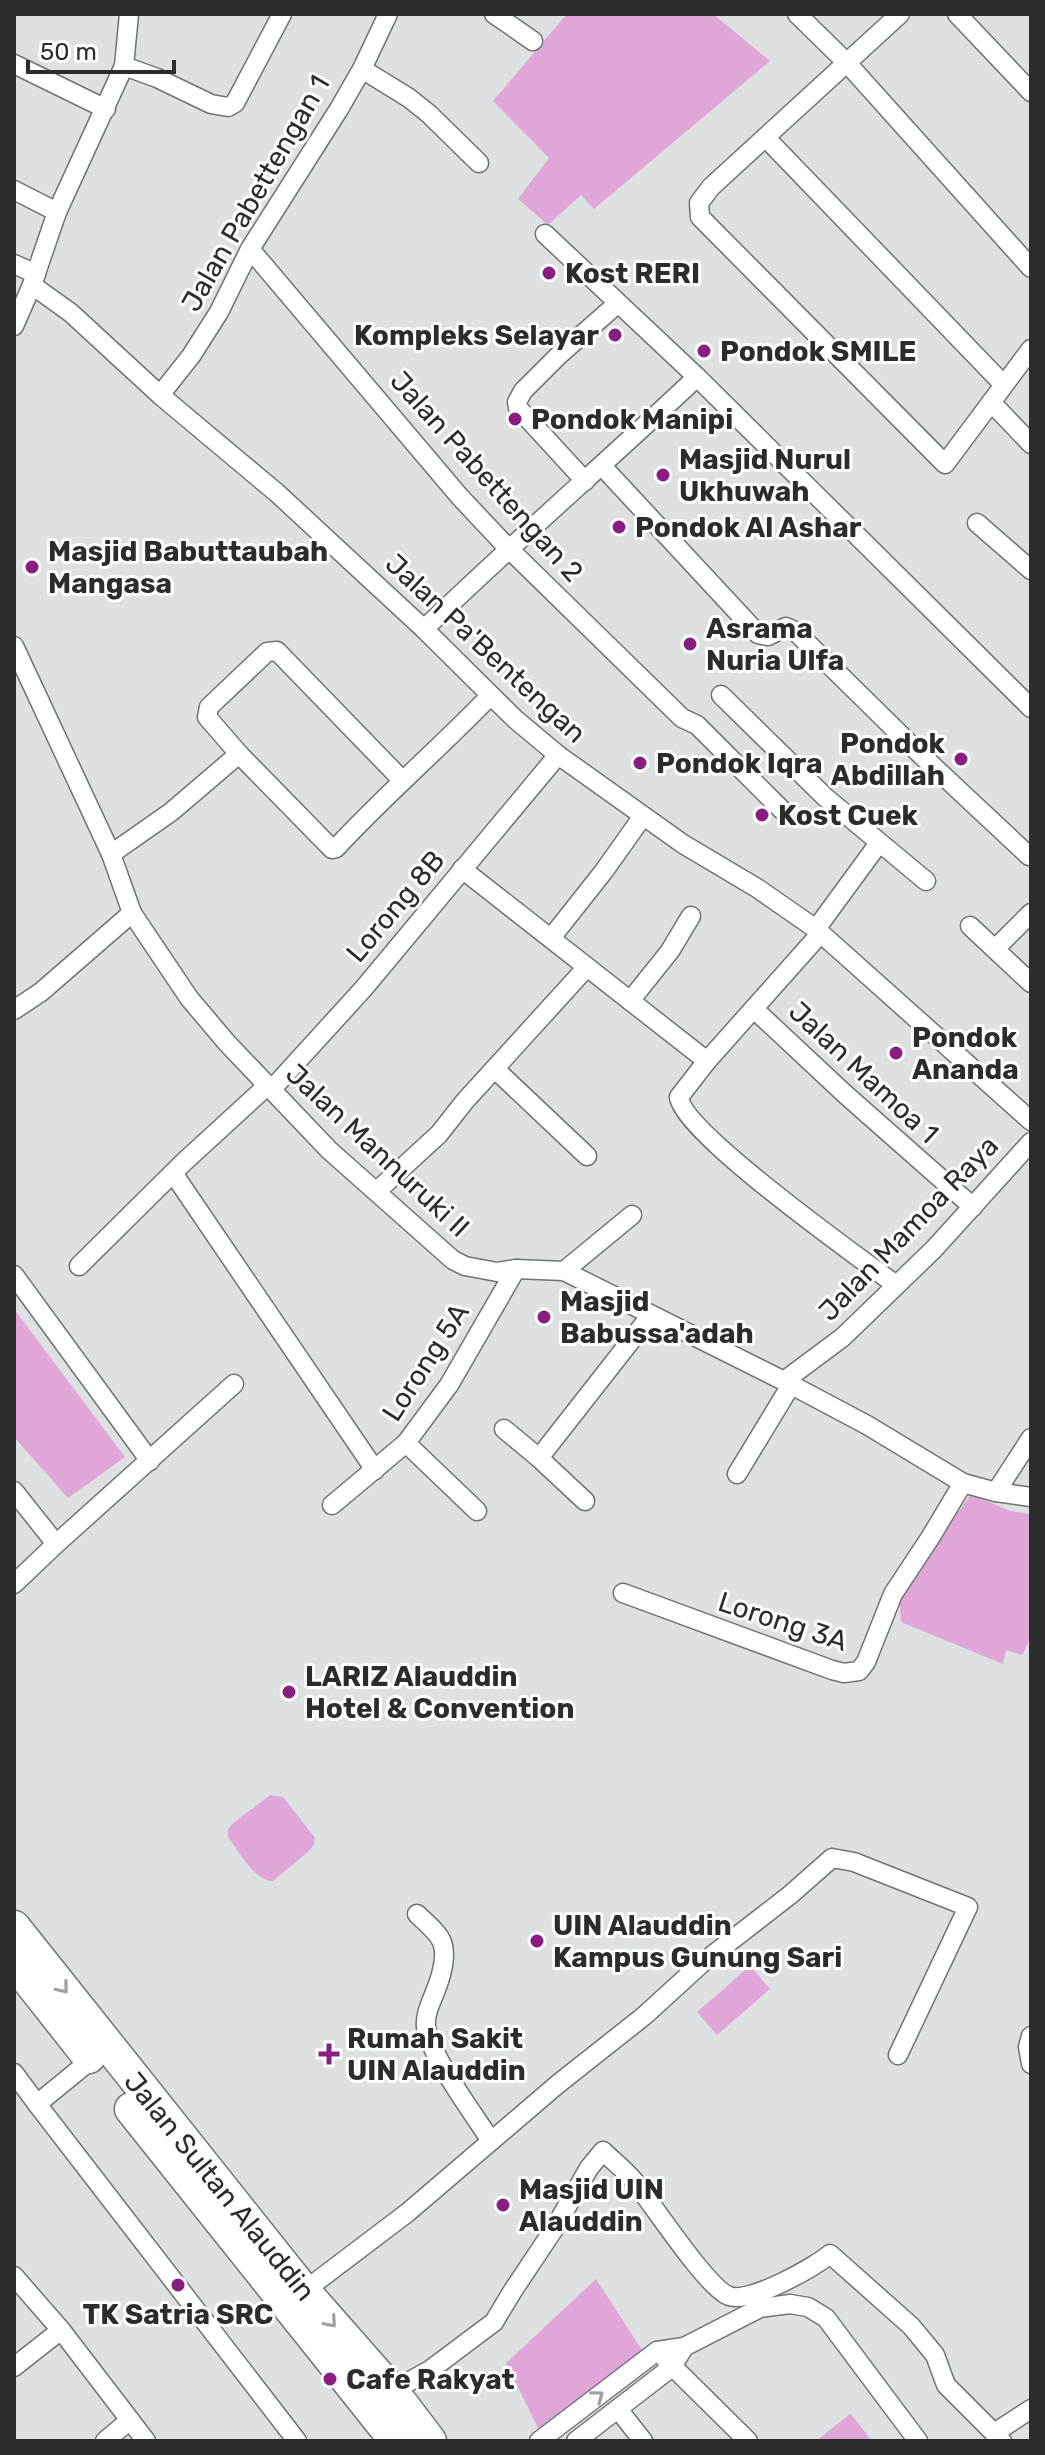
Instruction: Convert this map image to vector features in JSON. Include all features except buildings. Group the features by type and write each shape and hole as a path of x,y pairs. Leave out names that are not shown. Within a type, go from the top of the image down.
{"highway":[{"name":"Jalan Sultan Alauddin","path":"14,1927 125,2084 396,2441"},
{"name":"Jalan Sultan Alauddin","path":"14,1962 91,2060 125,2084 392,2391 430,2441"}],"street":[{"path":"14,326 34,280 57,212 124,66 129,14"},
{"path":"124,66 211,104 228,107 235,103 282,14"},
{"name":"Jalan Pabettengan 1","path":"160,395 211,325 250,249 362,69 388,14"},
{"path":"494,14 533,41"},
{"path":"797,14 847,63 1031,268"},
{"path":"900,14 711,187 699,203 700,217 945,464 1031,349"},
{"path":"957,14 1031,92"},
{"path":"14,64 106,109"},
{"path":"362,69 409,98 479,163"},
{"path":"766,138 1003,384"},
{"path":"14,190 57,212"},
{"path":"545,234 697,377 1031,708"},
{"name":"Jalan Pabettengan 2","path":"250,249 460,497 508,548 682,718 697,725 782,810"},
{"name":"Jalan Pa'Bentengan","path":"14,264 160,395 277,493 424,629 490,696 558,755 683,844 757,888 818,932 1031,1121"},
{"path":"585,481 518,408 517,402 523,391 559,355 617,304"},
{"path":"424,629 508,548 697,377"},
{"path":"991,402 1031,444"},
{"path":"602,466 758,634 768,636 786,627 795,631 961,793 1029,856 1031,853"},
{"path":"977,523 1031,570"},
{"name":"Jalan Mannuruki II","path":"14,646 111,854 132,913 189,998 227,1043 329,1150 453,1260 489,1271 564,1271 788,1383 867,1425 963,1483 1031,1497"},
{"path":"402,780 274,650 267,652 206,713 239,754 332,849 490,696"},
{"path":"721,695 825,797 926,881"},
{"path":"111,854 171,812 239,754"},
{"name":"Lorong 8B","path":"79,1266 173,1173 270,1087 364,988 558,755"},
{"path":"551,938 643,816"},
{"path":"879,843 818,932 707,1061 679,1100 744,1169 896,1285"},
{"path":"462,869 707,1061"},
{"path":"14,1010 41,992 132,913"},
{"path":"995,949 1031,913"},
{"path":"630,1001 670,951 691,916"},
{"path":"970,926 1031,983"},
{"path":"377,1191 439,1134 465,1101 587,967"},
{"name":"Jalan Mamoa 1","path":"754,1009 973,1207"},
{"path":"495,1069 587,1156"},
{"name":"Jalan Mamoa Raya","path":"788,1383 843,1337 896,1285 973,1207 1031,1142"},
{"path":"173,1173 375,1470"},
{"path":"564,1271 632,1215"},
{"name":"Lorong 5A","path":"332,1505 406,1443 449,1385 516,1269"},
{"path":"14,1275 150,1461"},
{"path":"539,1458 651,1315"},
{"path":"737,1474 788,1383"},
{"path":"14,1584 234,1384"},
{"path":"504,1429 585,1501"},
{"path":"996,1492 1031,1438"},
{"path":"406,1443 477,1511"},
{"name":"Lorong 3A","path":"623,1593 832,1670 844,1673 859,1671 866,1662 893,1594 963,1483"},
{"path":"14,1491 56,1544"},
{"path":"304,2291 407,2213 644,2016 701,1964 832,1858 854,1862 968,1907 898,2055"},
{"path":"417,1914 441,1941 444,1952 438,1987 427,2013 430,2042 491,2141"},
{"path":"1031,2036 1028,2047 1031,2064"},
{"path":"37,2104 91,2060"},
{"path":"14,2073 297,2441"},
{"path":"392,2391 430,2370 494,2322 589,2168 603,2151 633,2179 722,2293 742,2298 817,2264 830,2254 911,2326 935,2355 946,2385 998,2437 1031,2409"},
{"path":"14,2276 61,2330 146,2441"},
{"path":"539,2441 657,2351 684,2347 760,2308 790,2304 808,2307 826,2318 918,2441"},
{"path":"14,2367 61,2330"},
{"path":"576,2441 672,2367 684,2347"},
{"path":"657,2351 748,2441"},
{"path":"618,2409 643,2441"},
{"path":"105,2441 130,2420"}],"shaded area":[{"path":"567,14 713,14 770,61 594,209 581,195 548,225 518,199 549,158 493,101"},
{"path":"14,1309 125,1457 68,1498 14,1437"},
{"path":"971,1494 1010,1511 1031,1514 1031,1637 1022,1655 1006,1650 1003,1664 901,1622 899,1595"},
{"path":"270,1795 283,1797 315,1838 310,1850 273,1881 253,1871 228,1837 232,1824"},
{"path":"750,1966 770,1989 717,2035 697,2012"},
{"path":"596,2279 642,2350 541,2434 506,2363"},
{"path":"850,2414 872,2441 816,2441"}],"place":[{"name":"Kost RERI","path":"549,273"},
{"name":"Kompleks Selayar","path":"615,335"},
{"name":"Pondok SMILE","path":"704,351"},
{"name":"Pondok Manipi","path":"515,419"},
{"name":"Masjid Nurul Ukhuwah","path":"663,475"},
{"name":"Pondok Al Ashar","path":"619,527"},
{"name":"Masjid Babuttaubah Mangasa","path":"32,567"},
{"name":"Asrama Nuria Ulfa","path":"690,644"},
{"name":"Pondok Abdillah","path":"961,759"},
{"name":"Pondok Iqra","path":"640,763"},
{"name":"Kost Cuek","path":"762,815"},
{"name":"Pondok Ananda","path":"896,1053"},
{"name":"Masjid Babussa'adah","path":"544,1317"},
{"name":"LARIZ Alauddin Hotel & Convention","path":"289,1692"},
{"name":"UIN Alauddin Kampus Gunung Sari","path":"537,1941"},
{"name":"Rumah Sakit UIN Alauddin","path":"329,2054"},
{"name":"Masjid UIN Alauddin","path":"503,2205"},
{"name":"TK Satria SRC","path":"178,2285"},
{"name":"Cafe Rakyat","path":"330,2379"}]}
